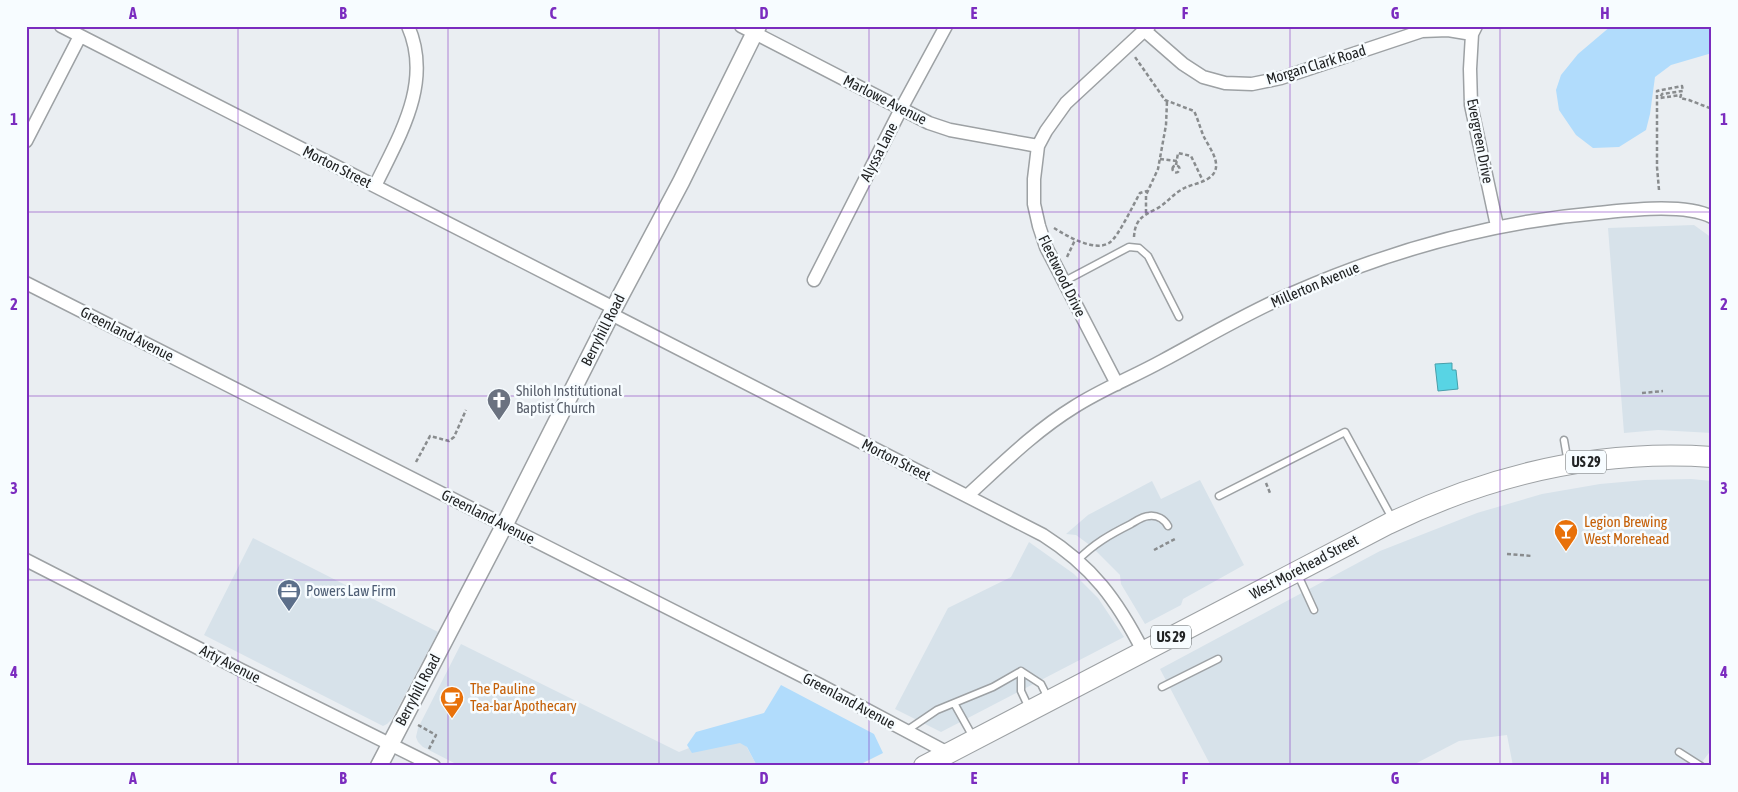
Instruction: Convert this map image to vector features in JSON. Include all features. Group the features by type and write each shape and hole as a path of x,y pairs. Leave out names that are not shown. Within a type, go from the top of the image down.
{"main road":[{"name":"West Morehead Street","path":"924,766 1393,521 1431,503 1476,486 1568,465 1634,456 1712,457"}],"street":[{"name":"Morton Street","path":"61,26 375,186 1043,535 1077,560 1110,595 1128,620 1143,651"},
{"path":"375,186 408,117 415,89 417,66 414,43 408,26"},
{"name":"Alyssa Lane","path":"814,280 901,109 946,26"},
{"name":"Marlowe Avenue","path":"751,28 929,123 950,130 1038,146"},
{"name":"Berryhill Road","path":"379,766 681,182 751,28"},
{"name":"Morgan Clark Road","path":"1146,28 1183,64 1204,77 1225,83 1252,84 1281,78 1422,31 1474,30"},
{"name":"Fleetwood Drive","path":"1117,384 1046,247 1038,226 1034,204 1034,179 1038,146 1066,102 1146,28"},
{"name":"Evergreen Drive","path":"1474,30 1470,69 1471,105 1497,226"},
{"path":"26,141 80,36"},
{"name":"Millerton Avenue","path":"967,496 1036,435 1074,407 1291,294 1348,270 1402,251 1497,226 1630,210 1679,210 1697,212 1712,217"},
{"name":"Greenland Avenue","path":"26,283 802,676 948,753"},
{"name":"Arty Avenue","path":"26,560 434,766"}],"lane":[{"path":"1063,282 1130,247 1139,248 1148,256 1179,317"},
{"path":"1219,496 1345,432 1393,521"},
{"path":"1564,440 1568,465"},
{"path":"1077,560 1089,548 1101,540 1148,516 1158,516 1168,526"},
{"path":"1296,572 1314,610"},
{"path":"1162,687 1218,659"},
{"path":"906,731 937,710 993,687 1021,672"},
{"path":"1021,672 1041,684 1049,700"},
{"path":"1021,672 1021,692 1030,710"},
{"path":"954,703 974,740"},
{"path":"1679,752 1701,766"}],"path":[{"path":"1134,55 1167,101 1194,111 1204,136 1216,158 1216,170 1210,178 1180,190 1158,208 1146,213 1142,217 1136,227 1134,241"},
{"path":"1658,190 1657,90 1682,86 1683,91 1662,94 1660,98 1681,95 1680,98 1712,109"},
{"path":"1146,213 1147,191 1156,176 1160,158 1166,125 1167,101"},
{"path":"1160,158 1176,163 1178,153 1191,156 1203,182"},
{"path":"1051,227 1075,240 1097,245 1107,244 1112,241 1140,193 1147,191"},
{"path":"1066,260 1075,240"},
{"path":"1642,393 1663,391"},
{"path":"416,462 430,436 449,441 454,437 466,410"},
{"path":"1154,550 1175,539"},
{"path":"1507,554 1532,556"},
{"path":"416,724 436,735 428,751"}],"shaded area":[{"path":"1611,26 1712,26 1712,53 1671,65 1655,77 1646,130 1619,147 1593,148 1576,135 1559,110 1556,90 1561,75 1578,54"},
{"path":"1694,225 1712,238 1712,433 1658,430 1624,433 1608,228"},
{"path":"1452,363 1452,370 1456,370 1458,389 1438,391 1435,364"},
{"path":"1691,479 1712,481 1712,749 1699,766 1513,766 1507,735 1459,741 1411,766 1211,766 1160,669 1380,551 1477,513 1542,494 1600,484 1645,480"},
{"path":"1200,480 1244,565 1183,599 1181,605 1145,624 1121,584 1120,575 1091,546 1076,535 1066,534 1088,515 1152,481 1161,499"},
{"path":"253,538 438,632 392,719 387,724 383,726 204,635"},
{"path":"1029,542 1074,574 1098,598 1124,637 941,732 895,709 948,608 1011,577"},
{"path":"461,644 679,752 737,729 757,766 460,766 423,747 416,737 418,728"},
{"path":"781,685 874,734 883,753 857,766 757,766 747,747 740,743 692,753 687,745 696,732 764,713"}],"place":[{"name":"Shiloh Institutional Baptist Church","path":"499,421"},
{"name":"Legion Brewing West Morehead","path":"1566,552"},
{"name":"Powers Law Firm","path":"289,612"},
{"name":"The Pauline Tea-bar Apothecary","path":"452,719"}]}
